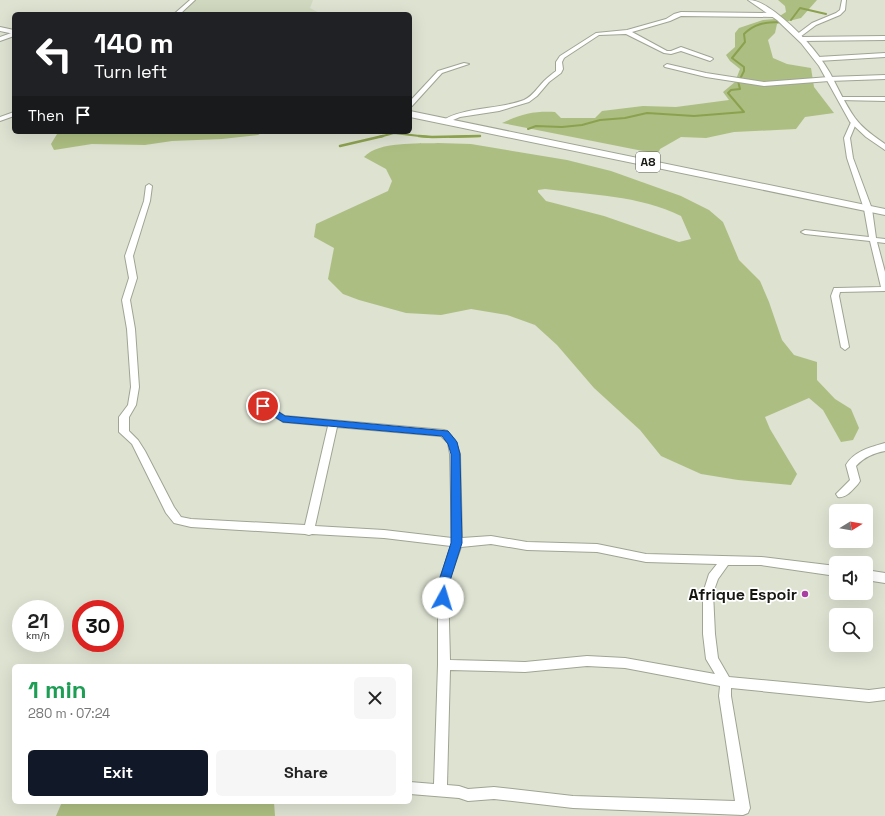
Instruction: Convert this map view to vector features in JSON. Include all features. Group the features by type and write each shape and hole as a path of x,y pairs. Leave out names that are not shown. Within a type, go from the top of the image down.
{"main road":[{"path":"0,29 12,32"},
{"name":"A8","path":"412,114 885,212"}],"street":[{"path":"179,12 193,0"},
{"path":"751,0 774,15 799,37 818,60 854,121 883,145"},
{"path":"799,37 814,24 838,14 842,10 844,0"},
{"path":"446,121 458,115 499,109 527,101 535,95 547,81 559,72 559,62 566,54 578,48 598,34 627,32 668,20 681,14 774,15"},
{"path":"627,32 664,52 672,53 682,49 710,58"},
{"path":"0,39 12,34"},
{"path":"799,37 885,38"},
{"path":"818,60 885,55"},
{"path":"412,103 440,72 466,64"},
{"path":"667,66 706,75 764,84 829,79 885,77"},
{"path":"841,99 885,99"},
{"path":"0,113 12,111"},
{"path":"0,119 12,115"},
{"path":"845,347 835,296 837,290 885,288 873,240 868,209 850,158 847,138 854,121"},
{"path":"149,186 147,201 129,256 133,278 126,300 131,329 135,387 132,405 124,417 124,432 135,442 170,510 178,520 190,523 308,531 384,534 457,543 491,540 534,546 597,548 659,560 761,561 829,570"},
{"path":"805,232 885,241"},
{"path":"263,406 283,419 444,433 452,442 455,454 457,543 443,584 444,664 440,790"},
{"path":"308,531 333,424"},
{"path":"841,494 855,481 851,465 854,461 870,451 885,447"},
{"path":"412,788 459,792 468,795 494,793 573,802 743,808 725,696 726,682 712,659 709,627 708,593 713,577 722,566 723,560"},
{"path":"873,576 885,578"},
{"path":"444,664 526,667 587,661 625,663 726,682 869,696 885,694"}],"shaded area":[{"path":"196,0 313,0 310,8 317,12 183,12"}],"green space":[{"path":"778,0 817,0 801,18 777,24 775,33 768,40 773,58 787,64 811,68 814,87 834,113 805,117 796,129 734,132 706,138 681,137 660,149 658,154 502,123 522,115 541,112 555,112 561,118 595,118 602,111 643,106 676,107 729,100 723,92 735,82 740,69 730,61 726,55 735,47 735,33 739,28 763,20 775,19 786,12 785,6"},
{"path":"57,134 260,134 222,139 172,141 145,145 92,144 54,150 51,144"},
{"path":"399,144 471,144 567,160 611,171 681,196 709,210 723,222 739,260 760,281 782,340 794,355 817,362 817,380 835,399 851,409 859,428 853,440 841,442 823,410 809,398 765,417 770,429 797,474 791,485 738,480 701,474 661,456 640,430 594,388 557,345 535,325 507,315 471,309 441,315 406,313 343,294 328,279 334,248 314,237 316,224 388,191 392,181 386,169 364,157 371,152 379,148","holes":["545,189 614,197 665,209 681,216 691,239 679,242 604,216 546,201 538,192 538,190"]},
{"path":"61,804 274,804 275,816 56,816"}],"waterway":[{"path":"791,20 800,8 826,14"},
{"path":"740,79 744,71 744,67 732,58 745,42 744,34 760,24 779,22"},
{"path":"528,129 536,126 562,127 582,125 600,120 625,118 647,113 694,116 744,112 728,93 731,90 740,89 738,81"},
{"path":"381,136 390,134"},
{"path":"402,134 420,136"},
{"path":"340,146 381,136"},
{"path":"420,136 480,136 450,137"},
{"path":"420,136 428,137"}],"place":[{"name":"Afrique Espoir","path":"805,594"}],"route":[{"path":"263,406 283,419 444,433 452,442 455,454 457,543 443,584 443,598"}]}
